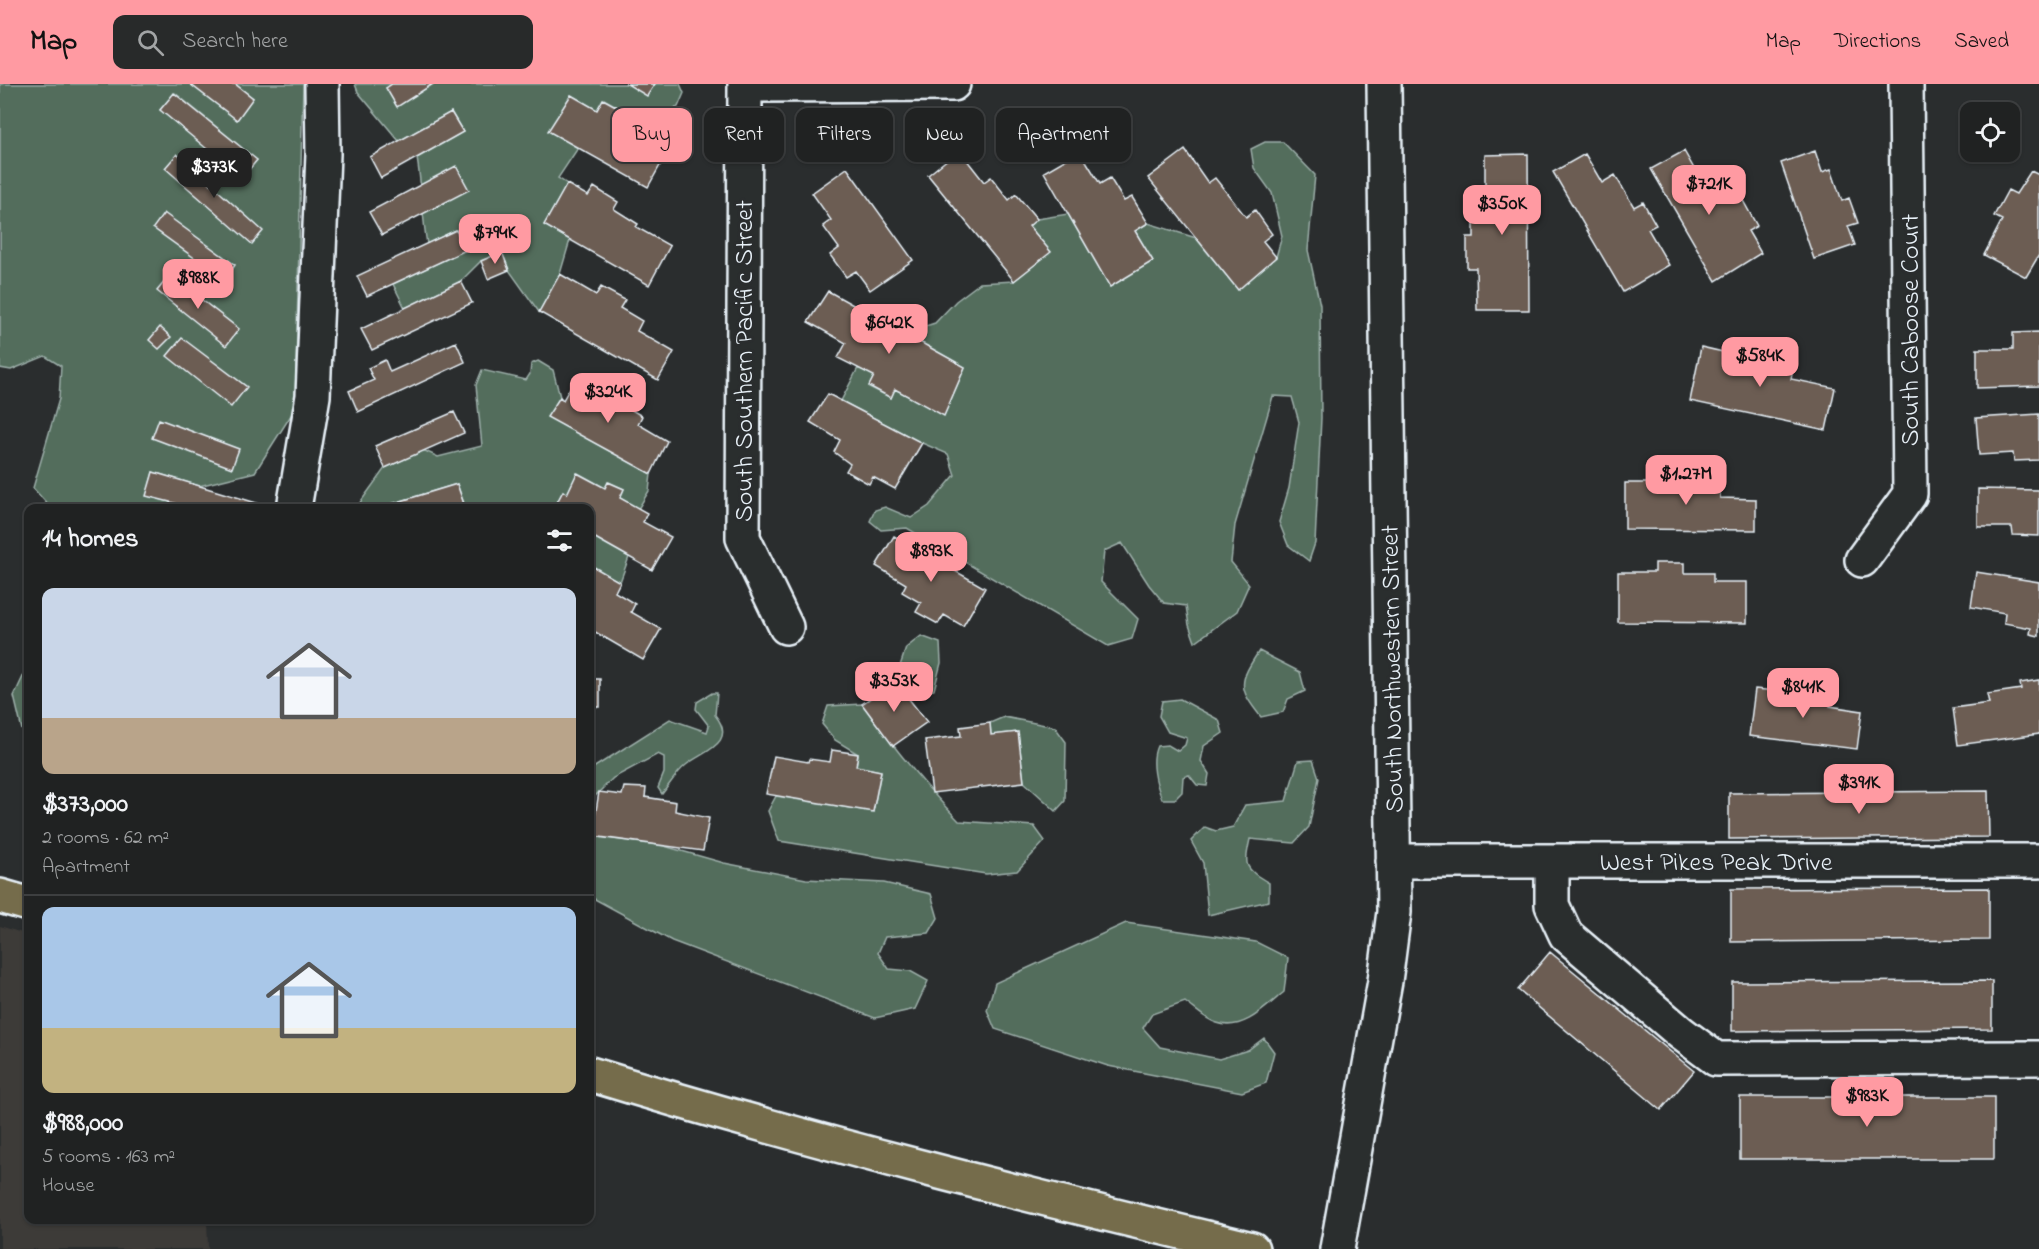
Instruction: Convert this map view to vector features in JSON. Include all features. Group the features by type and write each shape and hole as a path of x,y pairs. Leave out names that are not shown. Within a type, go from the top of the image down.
{"main road":[{"path":"0,896 24,903"},
{"path":"594,1075 835,1146 1006,1191 1252,1249"}],"street":[{"path":"295,504 313,396 323,154 322,84"},
{"path":"745,84 953,84"},
{"name":"South Southern Pacific Street","path":"745,84 743,538 786,627"},
{"name":"South Northwestern Street","path":"1337,1249 1385,981 1394,912 1384,84"},
{"name":"South Caboose Court","path":"1862,560 1910,494 1906,84"},
{"name":"West Pikes Peak Drive","path":"1394,861 2039,861"},
{"path":"1552,861 1552,905 1566,935 1681,1033 1716,1059 2039,1058"}],"shaded area":[{"path":"0,926 24,934 24,1224 207,1224 208,1249 0,1249"}],"green space":[{"path":"0,84 190,84 237,120 253,98 235,84 303,84 295,409 255,472 199,486 153,472 147,496 178,504 47,504 33,488 59,399 61,366 45,356 11,370 0,368","holes":["175,93 257,160 243,177 160,110"]},
{"path":"355,84 392,84 386,88 397,106 433,84 680,84 684,93 676,108 620,108 604,99 597,110 571,95 549,131 578,148 558,178 567,184 544,225 570,240 560,274 539,312 509,270 502,252 481,261 461,281 405,308 393,284 466,250 456,230 427,244 417,158 463,132 451,112 399,141 358,92"},
{"path":"1265,142 1283,142 1315,175 1308,250 1320,305 1321,418 1315,543 1309,561 1288,545 1279,522 1289,488 1299,422 1292,397 1273,396 1235,525 1231,562 1249,584 1237,611 1195,642 1186,606 1164,603 1149,585 1122,543 1104,551 1101,582 1138,619 1132,639 1108,646 907,528 881,530 870,521 875,510 885,507 911,518 929,506 955,475 948,454 841,401 858,368 874,376 869,387 891,398 895,389 944,415 965,367 904,333 935,323 956,301 980,283 1014,281 1050,252 1029,226 1037,219 1068,214 1110,287 1153,261 1135,231 1148,223 1196,238 1238,290 1276,257 1282,236 1272,193 1254,168 1251,149"},
{"path":"538,361 553,370 560,397 548,417 651,474 649,491 638,509 620,498 624,489 609,482 605,488 578,473 567,494 563,492 556,504 464,504 457,484 391,504 359,504 385,468 423,450 438,457 482,446 476,385 482,370 526,380 530,374 531,364"},
{"path":"594,537 629,557 620,582 594,568"},
{"path":"921,636 940,643 941,663 934,690 907,697 895,681 906,648"},
{"path":"1259,651 1300,672 1305,691 1288,699 1283,712 1261,717 1248,698 1243,684"},
{"path":"24,675 24,730 22,730 14,696"},
{"path":"712,693 717,693 715,715 723,733 716,745 683,768 662,794 658,788 664,773 664,757 658,754 613,778 594,797 594,767 670,719 707,732 709,726 696,709 697,702"},
{"path":"1180,699 1219,720 1223,733 1204,746 1201,761 1209,774 1207,786 1197,785 1189,775 1183,777 1182,792 1175,799 1162,799 1154,765 1157,746 1168,745 1178,751 1185,745 1187,738 1168,732 1159,716 1162,701"},
{"path":"862,704 908,764 959,821 1034,826 1045,841 1017,871 986,874 779,841 768,811 776,796 873,812 881,771 856,766 858,754 835,740 822,724 828,706"},
{"path":"1004,717 1055,727 1066,742 1065,801 1056,811 1024,782 1018,732 991,735 990,723"},
{"path":"1313,760 1319,778 1309,827 1294,843 1250,839 1248,866 1250,870 1269,883 1269,901 1208,915 1203,863 1191,841 1205,827 1216,831 1233,827 1245,805 1286,801 1298,761"},
{"path":"594,836 664,846 724,863 806,879 884,883 931,894 938,918 929,933 885,937 878,953 889,969 910,971 928,981 915,1009 875,1018 672,941 594,899"},
{"path":"1126,923 1256,942 1288,958 1284,992 1254,1017 1236,1024 1217,1023 1185,1002 1152,1014 1143,1028 1160,1047 1219,1059 1248,1050 1264,1038 1274,1052 1266,1083 1242,1092 1108,1066 995,1029 987,1010 995,983"}],"building":[{"path":"190,84 235,84 253,98 237,120"},
{"path":"392,84 433,84 397,107 386,88"},
{"path":"627,84 655,84 647,96"},
{"path":"174,93 257,160 242,178 160,110"},
{"path":"571,95 597,110 603,99 619,108 612,108 612,162 662,162 648,187 548,131"},
{"path":"451,112 463,132 381,178 370,157"},
{"path":"1185,150 1208,183 1215,178 1246,217 1255,210 1272,234 1263,241 1276,257 1238,290 1148,178"},
{"path":"1684,151 1701,181 1716,172 1732,201 1741,197 1757,226 1748,231 1761,253 1716,281 1651,169"},
{"path":"1815,151 1822,172 1831,169 1842,201 1849,198 1858,223 1848,226 1855,245 1814,259 1781,163"},
{"path":"177,154 263,231 252,244 165,168"},
{"path":"1528,154 1529,310 1477,310 1476,268 1467,268 1467,237 1474,237 1474,203 1485,202 1485,155"},
{"path":"1585,154 1602,183 1615,175 1634,207 1643,202 1656,225 1648,229 1669,265 1623,292 1553,172"},
{"path":"944,162 968,162 984,182 991,177 1009,200 1016,194 1037,219 1029,226 1051,252 1014,281 928,175"},
{"path":"1061,162 1087,162 1100,184 1110,178 1124,201 1132,197 1148,223 1135,231 1153,261 1110,287 1044,172"},
{"path":"456,166 469,190 382,235 369,212"},
{"path":"847,168 913,260 870,290 856,271 846,277 830,255 839,248 823,226 831,220 812,193"},
{"path":"2031,171 2039,175 2039,255 2026,277 1984,255 2002,220 1994,216 2008,190 2016,194"},
{"path":"567,184 588,196 594,187 618,202 614,209 638,224 636,227 670,246 649,285 544,225"},
{"path":"164,213 235,265 225,280 153,228"},
{"path":"456,230 466,250 367,296 357,276"},
{"path":"502,252 509,270 488,279 481,261"},
{"path":"560,274 596,295 601,287 625,300 620,308 642,321 637,331 674,352 658,380 539,312"},
{"path":"170,275 239,329 226,346 157,291"},
{"path":"461,281 472,303 372,350 361,329"},
{"path":"828,291 965,367 944,416 895,389 891,398 869,386 874,376 838,358 846,343 808,322"},
{"path":"160,327 171,337 159,349 149,340"},
{"path":"2039,332 2039,386 1977,388 1977,349 2013,349 2013,333"},
{"path":"182,338 247,387 231,407 167,356"},
{"path":"456,342 465,362 358,412 349,391 374,380 368,368 385,360 390,372"},
{"path":"1734,345 1764,351 1763,358 1794,364 1791,379 1835,388 1826,430 1690,401 1701,347 1732,354"},
{"path":"575,379 595,390 600,381 622,395 618,402 642,416 638,424 667,441 651,474 547,417 560,397 563,400"},
{"path":"828,394 922,443 895,489 873,477 869,484 846,471 850,464 834,452 840,440 810,422"},
{"path":"454,412 464,433 385,468 375,446"},
{"path":"2039,414 2039,460 2014,461 2013,453 1979,455 1976,418"},
{"path":"159,419 239,449 232,468 152,438"},
{"path":"153,472 260,504 178,504 146,496"},
{"path":"577,473 605,488 608,482 624,489 620,498 647,513 643,522 671,537 652,570 594,537 594,504 556,504 563,491 567,494"},
{"path":"1664,474 1695,474 1695,483 1720,483 1720,498 1756,499 1756,530 1625,529 1625,483 1664,483"},
{"path":"457,484 464,504 391,504"},
{"path":"1978,489 2039,490 2039,536 2013,535 2012,527 1978,527"},
{"path":"894,536 985,588 963,626 944,615 938,624 916,612 921,603 902,592 906,584 876,566"},
{"path":"1655,563 1684,563 1684,573 1713,573 1713,582 1747,582 1747,623 1618,622 1618,572 1655,572"},
{"path":"594,567 620,582 615,592 635,604 631,612 661,629 643,660 594,631"},
{"path":"1976,572 2039,582 2039,636 2030,634 2031,628 2004,623 2005,613 1971,607"},
{"path":"594,679 600,679 600,707 594,707"},
{"path":"2039,680 2039,734 1958,745 1953,708 1989,703 1987,694 2021,689 2020,683"},
{"path":"895,681 927,722 893,746 862,704"},
{"path":"1778,684 1807,688 1806,695 1831,699 1830,706 1862,711 1857,749 1749,736 1755,689 1777,691"},
{"path":"990,723 991,735 1018,732 1024,782 932,793 925,740 961,736 960,727"},
{"path":"832,750 858,754 856,766 881,771 873,812 766,794 774,756 808,762 809,759 830,762"},
{"path":"624,787 646,788 645,797 676,802 675,811 709,818 703,851 594,836 599,792 622,795"},
{"path":"1988,791 1989,837 1729,839 1729,793"},
{"path":"1989,888 1989,940 1731,942 1731,889"},
{"path":"1550,952 1694,1071 1661,1110 1518,990"},
{"path":"1992,981 1992,1029 1732,1031 1732,982"},
{"path":"1740,1097 1994,1097 1994,1159 1740,1159"}]}
